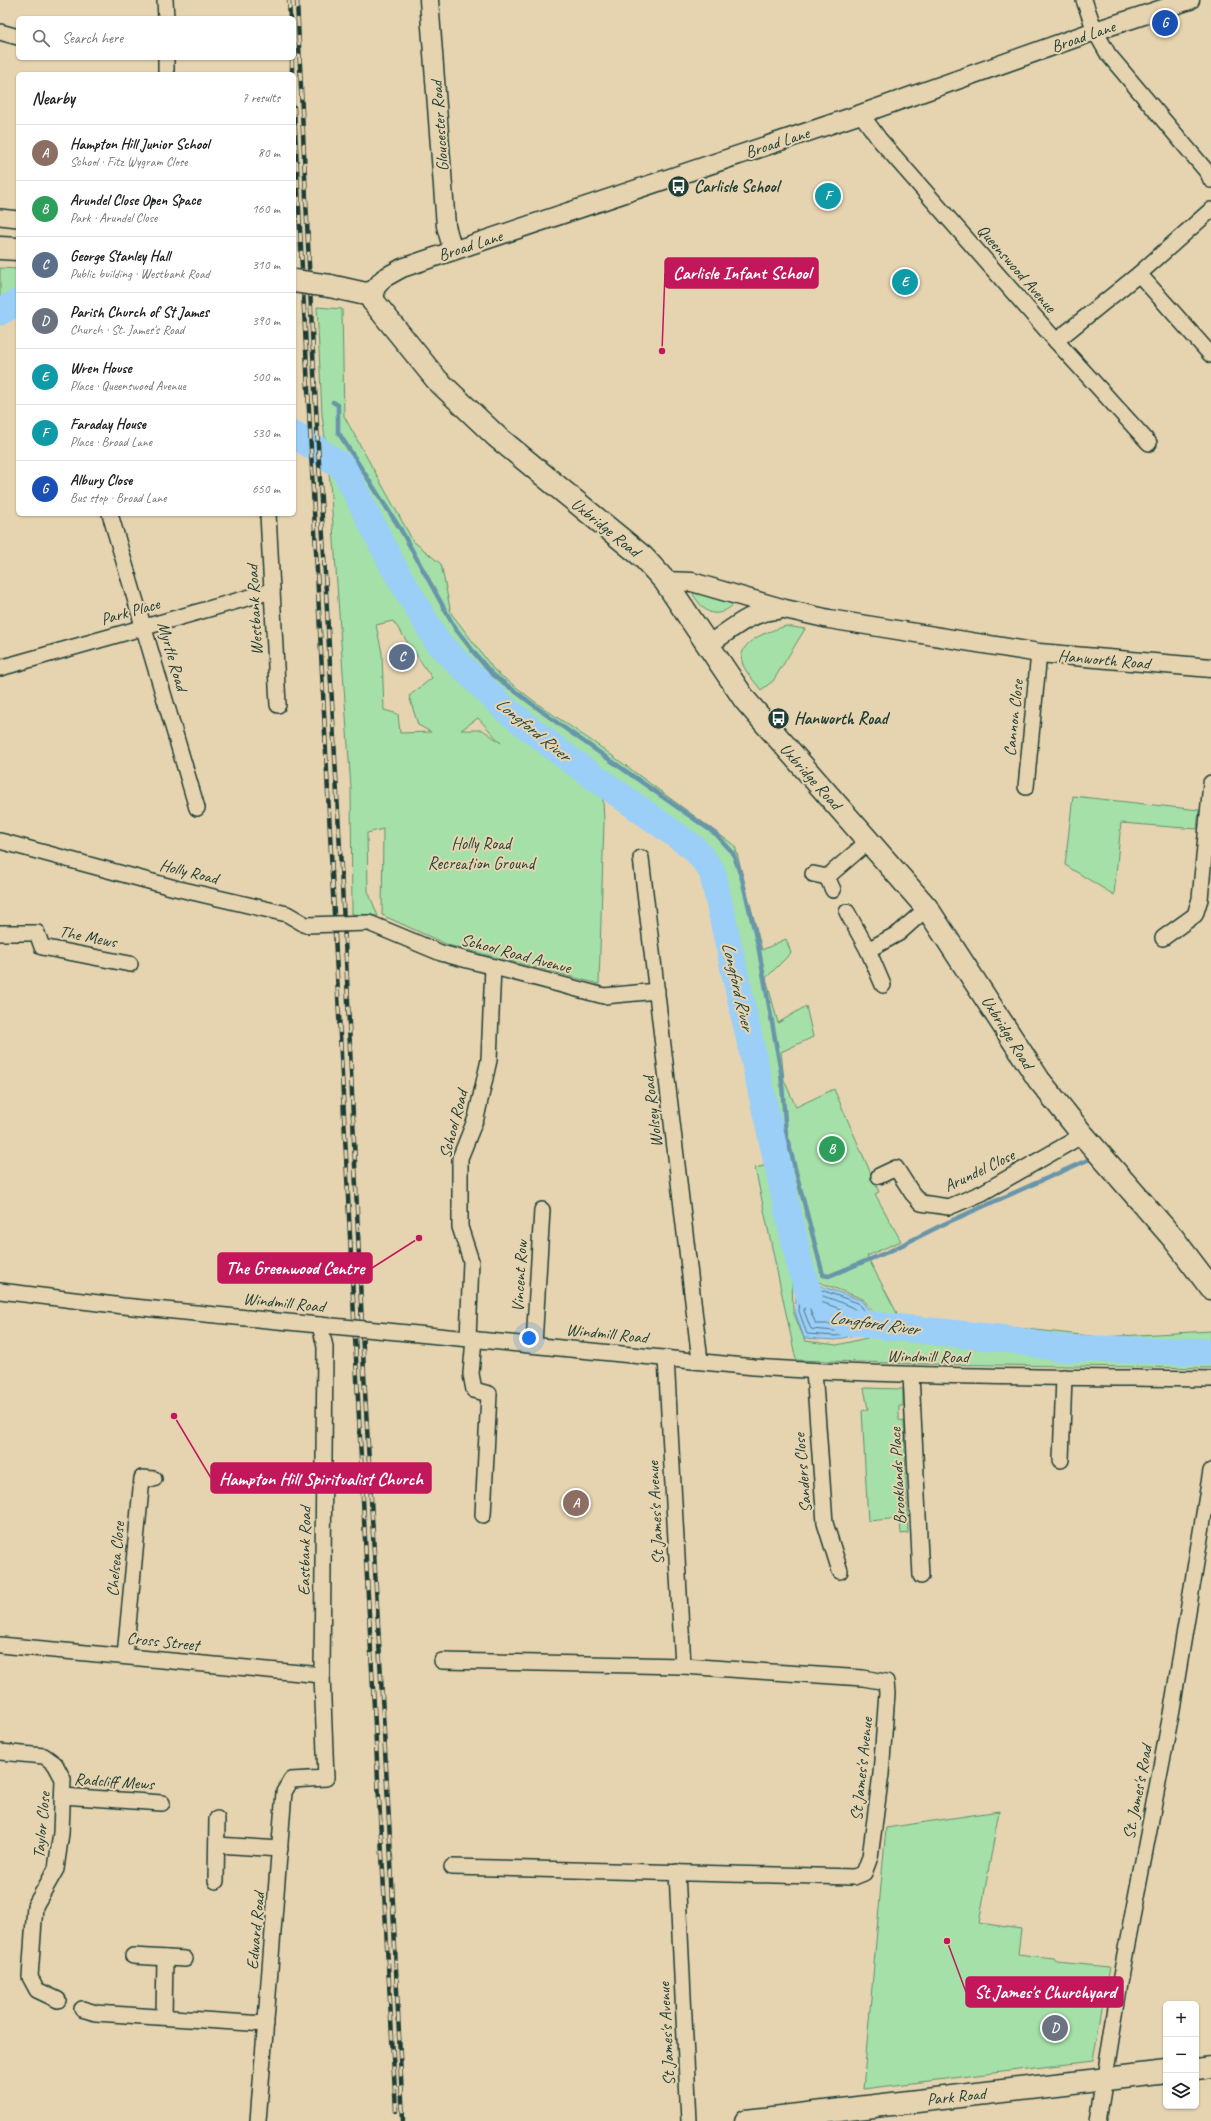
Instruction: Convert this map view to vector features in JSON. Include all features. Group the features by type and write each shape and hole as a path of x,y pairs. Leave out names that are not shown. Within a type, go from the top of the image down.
{"main road":[{"path":"0,248 16,249"},
{"path":"296,281 330,286 370,296"},
{"name":"Uxbridge Road","path":"370,296 437,380 496,436 643,557 665,581 745,700 801,766 870,840 928,908 1039,1080 1083,1135 1174,1238 1211,1288"},
{"path":"1199,2068 1211,2066"},
{"name":"Park Road","path":"746,2121 1163,2072"}],"street":[{"path":"165,0 166,16"},
{"name":"Gloucester Road","path":"429,0 446,226 453,251"},
{"path":"1084,0 1095,31 1108,54 1208,173 1211,180"},
{"name":"Broad Lane","path":"370,296 384,278 402,268 861,114 1095,31 1190,0"},
{"path":"0,32 16,36"},
{"path":"166,60 166,72"},
{"name":"Queenswood Avenue","path":"861,114 879,139 1056,341 1148,443"},
{"path":"1056,341 1139,274 1211,210"},
{"path":"0,217 16,219"},
{"path":"1139,274 1211,355"},
{"name":"Myrtle Road","path":"111,516 197,808"},
{"name":"Westbank Road","path":"268,516 278,705"},
{"name":"Hanworth Road","path":"665,581 692,582 785,609 829,619 1039,653 1211,668"},
{"name":"Park Place","path":"0,668 272,591"},
{"name":"Hanworth Road","path":"708,645 753,614 765,610 785,609"},
{"name":"Cannon Close","path":"1026,787 1039,653"},
{"path":"1163,938 1195,915 1205,900 1211,783"},
{"path":"824,880 870,840"},
{"name":"Holly Road","path":"0,841 175,888 287,914 306,925 370,923"},
{"name":"Wolsey Road","path":"641,858 700,1361"},
{"path":"868,950 899,933 928,908"},
{"path":"847,912 868,950 883,985"},
{"name":"School Road Avenue","path":"370,923 441,953 604,996 657,991"},
{"name":"The Mews","path":"0,933 37,933 42,947 130,964"},
{"name":"School Road","path":"483,1515 489,1394 474,1390 471,1374 471,1261 460,1227 460,1158 476,1118 489,1060 494,967"},
{"name":"Arundel Close","path":"879,1176 896,1168 912,1193 921,1202 949,1208 982,1193 1083,1135"},
{"name":"Vincent Row","path":"534,1344 542,1210"},
{"name":"Windmill Road","path":"0,1291 123,1306 814,1371 911,1375 1211,1379"},
{"name":"Eastbank Road","path":"326,1325 322,1676 326,1778"},
{"name":"St James's Avenue","path":"666,1358 683,1666"},
{"name":"Sanders Close","path":"814,1371 825,1523 840,1571"},
{"name":"Brooklands Place","path":"911,1375 921,1576"},
{"path":"1062,1460 1064,1377"},
{"name":"St. James's Road","path":"1098,2121 1121,1976 1172,1709 1211,1471"},
{"name":"Chelsea Close","path":"125,1656 142,1478 154,1479"},
{"name":"Cross Street","path":"0,1645 322,1676"},
{"name":"St James's Avenue","path":"442,1660 683,1666 878,1680 886,1682 887,1702 881,1774 870,1857 864,1873 854,1877 452,1867"},
{"name":"Taylor Close","path":"0,1752 44,1756 55,1764 63,1779 63,1796 56,1869 35,1906 30,1977 37,1990 58,2000"},
{"name":"Edward Road","path":"258,2121 284,1792 291,1780 326,1778"},
{"name":"Radcliff Mews","path":"63,1796 162,1803"},
{"path":"216,1881 217,1819"},
{"path":"217,1845 280,1849"},
{"name":"St James's Avenue","path":"677,1872 689,2121"},
{"path":"133,1956 185,1959"},
{"path":"164,2016 165,1958"},
{"path":"82,2009 96,2013 164,2016 266,2024"}],"green space":[{"path":"0,268 16,269 16,313 0,324"},
{"name":"Holly Road Recreation Ground","path":"317,307 342,309 344,416 413,541 441,564 451,613 495,671 542,707 599,746 735,846 762,950 786,939 791,953 766,978 778,1023 806,1006 813,1037 781,1052 784,1080 796,1107 834,1089 879,1192 875,1194 901,1241 867,1256 898,1315 1100,1337 1211,1331 1211,1348 1113,1347 1059,1344 883,1325 863,1299 816,1281 796,1260 775,1130 762,1111 766,1080 730,923 717,909 723,894 708,850 602,778 604,822 599,984 448,945 382,915 383,829 367,833 368,891 378,916 352,914 351,789 330,482 322,414","holes":["393,621 432,678 409,696 418,725 431,732 400,733 398,714 384,710 382,653 376,625","478,718 500,742 501,743 483,730 461,730"]},
{"path":"695,591 732,602 733,605 720,613 710,612 701,606 693,594"},
{"path":"786,626 805,629 773,681 761,690 743,665 742,657 744,649 748,643 755,638"},
{"path":"1073,796 1199,810 1197,829 1121,823 1114,895 1065,865"},
{"path":"768,1165 792,1279 793,1311 805,1341 837,1345 875,1336 1060,1354 1211,1358 1211,1368 924,1364 796,1360 755,1168"},
{"path":"864,1388 903,1389 903,1406 899,1406 899,1420 904,1421 908,1533 901,1534 900,1518 868,1521 862,1411 868,1409"},
{"path":"999,1811 979,1923 1021,1929 1018,1954 1054,1958 1057,1962 1109,1967 1093,2061 863,2089 886,1828"}],"water":[{"path":"799,1261 815,1284 861,1300 882,1327 836,1340 804,1338 795,1312"}],"waterway":[{"name":"Longford River","path":"0,312 16,303"},
{"path":"333,402 338,405 338,432 401,530 455,628 492,674 563,727 717,835 733,853 742,879 758,945 781,1072 786,1134 823,1275 829,1276 890,1251 944,1224 1092,1158"},
{"name":"Longford River","path":"296,435 343,467 393,566 438,643 503,707 562,754 694,848 712,871 799,1261 809,1295"},
{"name":"Longford River","path":"845,1322 1007,1339 1058,1348 1211,1352"}],"railway":[{"path":"289,0 290,16"},
{"path":"297,0 313,353 347,978 364,1373 390,1839 403,2121"},
{"path":"292,60 292,72"},
{"path":"296,147 366,1559 396,2111"}],"place":[{"name":"Albury Close","path":"1165,23"},
{"name":"Carlisle School","path":"679,186"},
{"name":"Faraday House","path":"828,196"},
{"name":"Wren House","path":"905,282"},
{"name":"Carlisle Infant School","path":"662,351"},
{"name":"George Stanley Hall","path":"402,657"},
{"name":"Hanworth Road","path":"778,718"},
{"name":"Arundel Close Open Space","path":"832,1149"},
{"name":"The Greenwood Centre","path":"419,1238"},
{"name":"Hampton Hill Spiritualist Church","path":"174,1416"},
{"name":"Hampton Hill Junior School","path":"576,1503"},
{"name":"St James's Churchyard","path":"947,1941"},
{"name":"Parish Church of St James","path":"1055,2028"}]}
